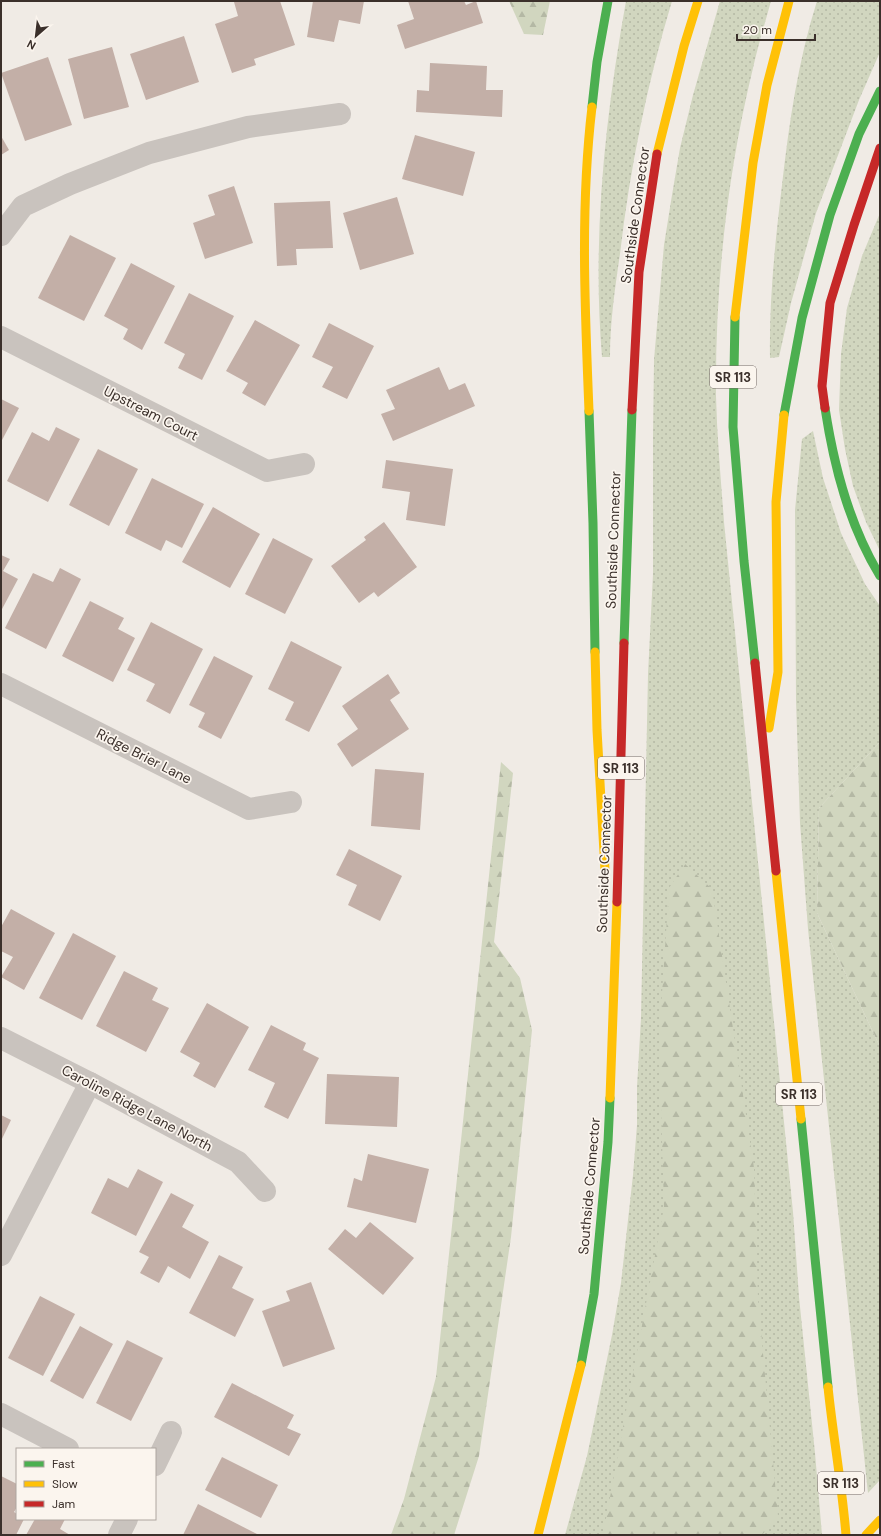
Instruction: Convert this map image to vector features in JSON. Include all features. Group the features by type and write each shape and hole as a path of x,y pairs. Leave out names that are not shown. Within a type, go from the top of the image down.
{"highway":[{"path":"605,880 597,731 594,539 584,274 584,207 589,125 600,38 608,1"},
{"name":"Southside Connector","path":"538,1535 578,1378 594,1294 608,1142 630,449 638,272 659,144 684,46 698,1"},
{"name":"SR 113","path":"789,1 767,85 753,163 734,328 733,427 744,561 833,1432 843,1493 846,1535"},
{"path":"765,757 778,672 776,502 785,408 802,318 830,214 859,134 880,91"},
{"path":"880,148 830,303 822,386 828,428 837,473 850,514 867,554 880,576"},
{"path":"854,225 880,176"},
{"path":"607,911 613,1021"},
{"path":"866,1535 880,1520"}],"street":[{"path":"1,235 24,206 70,184 149,153 248,126 340,114"},
{"name":"Upstream Court","path":"1,337 267,471 304,464"},
{"name":"Ridge Brier Lane","path":"1,684 249,809 291,802"},
{"name":"Caroline Ridge Lane North","path":"1,1038 90,1083 238,1162 265,1191"},
{"path":"1,1255 90,1083"},
{"path":"1,1414 66,1448"},
{"path":"156,1463 171,1432"},
{"path":"119,1535 126,1520"}],"green space":[{"path":"509,1 550,1 543,35 524,34"},
{"path":"626,1 672,1 647,95 634,158 615,292 610,357 602,357 599,312 599,268 602,178 612,89"},
{"path":"720,1 771,1 744,108 736,149 724,231 718,313 716,396 724,522 793,1212 799,1297 822,1535 565,1535 587,1456 612,1335 621,1283 633,1175 637,1125 637,1087 641,1018 648,674 653,574 654,360 664,245 680,148 693,95"},
{"path":"817,1 880,1 880,52 859,100 816,213 791,303 779,357 770,358 770,315 773,272 788,139 799,69"},
{"path":"880,213 880,551 866,522 853,486 839,410 841,354 847,308 862,256"},
{"path":"813,431 823,478 841,533 865,584 880,606 880,742 819,808 817,913 880,1047 880,1480 868,1493 808,929 800,823 796,700 795,510 802,439"},
{"path":"880,742 880,1047 817,913 819,808"},
{"path":"501,762 513,773 494,942 520,978 532,1030 511,1237 479,1456 454,1535 391,1535 404,1499 436,1377"},
{"path":"685,864 712,889 754,1168 758,1299 778,1516 762,1535 603,1535 664,1207 659,1039 669,888"}],"building":[{"path":"280,1 295,45 254,59 256,65 232,73 215,24 238,16 234,2"},
{"path":"313,1 364,1 360,24 339,20 334,42 307,37"},
{"path":"408,1 464,1 466,5 476,1 483,23 405,49 397,25 414,19"},
{"path":"184,36 199,82 146,100 130,54"},
{"path":"112,47 129,107 84,119 68,59"},
{"path":"48,57 72,125 25,141 1,73"},
{"path":"430,63 487,66 486,90 503,90 502,117 416,112 417,90 429,91"},
{"path":"415,135 475,152 463,196 402,179"},
{"path":"1,136 9,150 1,155"},
{"path":"234,186 253,243 205,259 193,223 215,215 208,195"},
{"path":"397,197 414,254 360,270 343,213"},
{"path":"330,201 333,248 296,249 297,265 277,266 274,203"},
{"path":"70,235 116,258 84,321 38,298"},
{"path":"131,263 175,286 142,350 123,339 128,329 104,316"},
{"path":"189,293 234,316 202,380 178,368 185,354 164,343"},
{"path":"255,320 300,345 265,406 242,393 248,383 226,371"},
{"path":"329,323 374,346 347,399 322,387 333,367 312,357"},
{"path":"439,367 449,390 465,383 475,406 393,441 381,414 395,409 386,390"},
{"path":"1,399 19,408 1,442"},
{"path":"56,427 80,439 48,502 7,481 32,432 49,441"},
{"path":"98,449 138,469 109,526 69,505"},
{"path":"386,460 453,469 445,526 406,520 410,492 382,488"},
{"path":"152,478 204,504 182,548 166,540 161,551 125,533"},
{"path":"213,507 260,534 230,588 182,562"},
{"path":"384,522 417,567 378,597 374,592 359,603 331,566 366,540 364,537"},
{"path":"273,538 313,559 285,614 245,594"},
{"path":"1,555 10,559 3,571 18,579 1,611"},
{"path":"60,568 81,579 46,649 5,628 33,573 53,582"},
{"path":"90,601 124,618 118,629 135,638 113,682 62,656"},
{"path":"151,622 203,649 170,714 146,701 155,684 127,670"},
{"path":"291,641 342,667 309,732 285,720 294,702 268,689"},
{"path":"214,656 253,676 221,739 198,727 205,713 189,705"},
{"path":"388,674 400,693 390,700 409,729 352,767 337,744 358,729 342,706"},
{"path":"375,769 424,773 420,830 371,826"},
{"path":"349,849 402,876 380,921 348,905 357,885 336,875"},
{"path":"11,909 55,933 24,990 1,977 13,957 1,951 1,927"},
{"path":"73,933 116,956 82,1020 39,998"},
{"path":"124,971 158,988 152,1000 169,1008 146,1052 96,1026"},
{"path":"207,1003 249,1027 215,1088 193,1076 200,1063 180,1052"},
{"path":"271,1025 306,1043 303,1050 319,1058 288,1119 264,1107 275,1083 248,1070"},
{"path":"327,1074 399,1077 397,1127 325,1124"},
{"path":"1,1115 11,1120 1,1141"},
{"path":"368,1154 429,1169 416,1223 347,1207 354,1178 362,1181"},
{"path":"138,1169 163,1182 136,1236 91,1213 108,1178 128,1188"},
{"path":"171,1193 194,1205 182,1227 209,1242 190,1279 168,1266 159,1283 140,1273 149,1257 139,1252"},
{"path":"370,1222 414,1258 383,1295 328,1249 345,1229 356,1238"},
{"path":"219,1255 243,1267 232,1288 254,1299 235,1337 189,1313"},
{"path":"311,1282 335,1349 283,1367 262,1311 290,1301 286,1291"},
{"path":"40,1296 75,1314 43,1376 8,1358"},
{"path":"80,1326 113,1344 83,1399 50,1381"},
{"path":"127,1340 163,1358 131,1421 96,1403"},
{"path":"232,1383 294,1415 287,1428 301,1434 289,1456 214,1417"},
{"path":"222,1457 278,1485 261,1518 205,1490"},
{"path":"1,1476 16,1484 16,1509 14,1512 16,1513 16,1520 24,1520 16,1535 1,1535"},
{"path":"198,1504 259,1535 183,1535"},
{"path":"34,1520 64,1520 60,1529 70,1535 26,1535"}],"traffic: fast":[{"path":"592,107 597,62 608,1"},
{"path":"784,415 802,318 830,215 859,134 880,91"},
{"path":"735,317 733,427 744,561 755,663"},
{"path":"825,408 833,452 844,495 860,537 880,576"},
{"path":"624,643 632,410"},
{"path":"589,411 593,523 595,652"},
{"path":"581,1365 594,1294 608,1142 610,1098"},
{"path":"801,1119 828,1387"}],"traffic: slow":[{"path":"657,154 684,46 698,1"},
{"path":"735,317 753,163 767,85 789,1"},
{"path":"589,411 584,259 586,183 592,107"},
{"path":"769,728 778,672 776,502 784,415"},
{"path":"595,652 597,730 605,870"},
{"path":"776,871 801,1119"},
{"path":"610,1098 617,902"},
{"path":"538,1535 581,1365"},
{"path":"828,1387 846,1535"},
{"path":"866,1535 880,1520"}],"traffic: jam":[{"path":"825,408 822,386 830,303 880,148"},
{"path":"632,410 639,272 657,154"},
{"path":"617,902 624,643"},
{"path":"755,663 776,871"}]}
